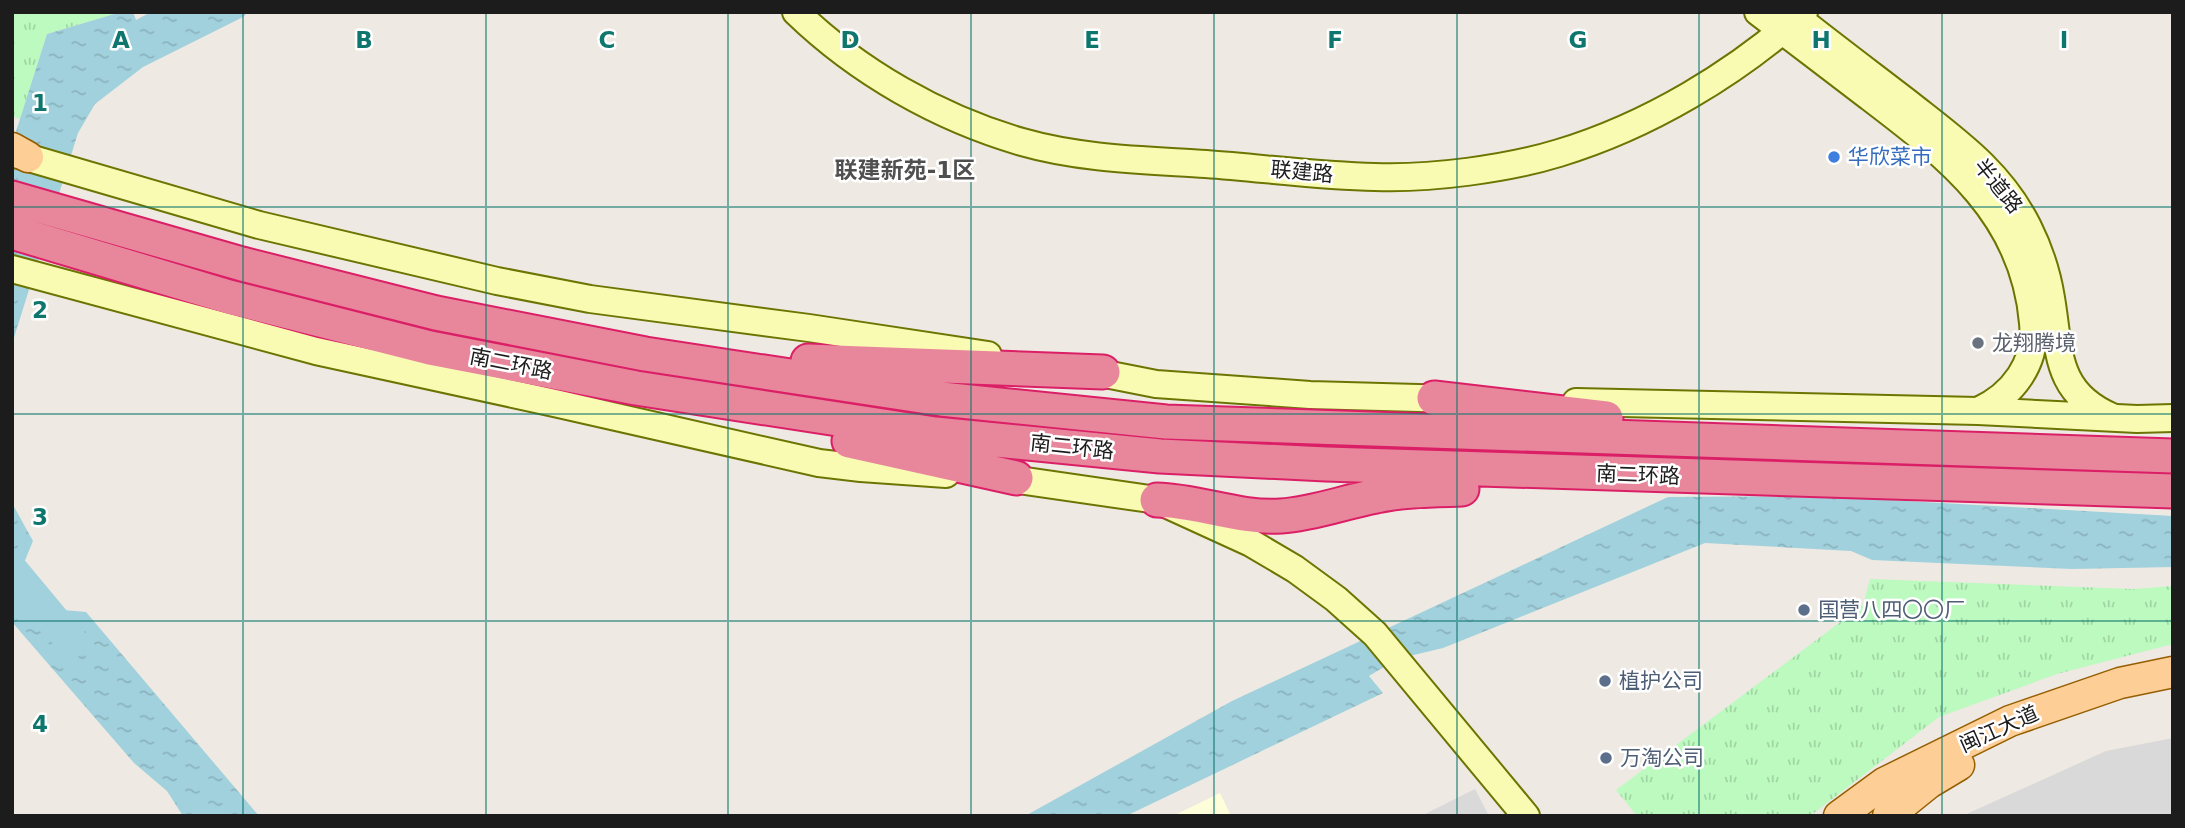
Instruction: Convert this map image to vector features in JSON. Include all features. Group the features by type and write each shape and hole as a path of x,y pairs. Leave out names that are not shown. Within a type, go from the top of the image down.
{"highway":[{"name":"南二环路","path":"12,198 242,264 436,313 645,354 941,399 1166,422 2173,456"},
{"name":"南二环路","path":"12,232 229,298 430,348 636,388 935,434 1160,456 1710,478 2164,491"},
{"path":"645,354 1103,372"},
{"path":"636,388 818,434 1016,478"},
{"path":"1434,398 1610,419 1714,441"},
{"path":"1157,500 1182,501 1258,516 1279,516 1321,510 1400,492 1473,488 1559,488 1710,478"}],"main road":[{"name":"联建路","path":"796,12 854,60 902,90 980,128 1022,142 1104,157 1377,178 1482,169 1537,159 1602,138 1652,115 1739,64 1794,18"},
{"name":"半道路","path":"1758,12 1794,18 1975,156 2006,190 2030,230 2041,257 2050,294 2060,363 2071,384 2085,399 2114,418"},
{"name":"半道路","path":"1794,18 1960,171 1986,200 2007,234 2027,285 2033,316 2033,341 2027,363 2014,385 1999,400 1978,411"},
{"path":"17,153 272,228 497,281 590,299 809,328 1103,372 1169,385 1310,395 2173,418"},
{"path":"12,269 316,351 819,463 1016,478 1157,500 1274,555 1336,599 1375,634 1397,659 1526,816"},
{"name":"闽江大道","path":"1839,816 1884,783 2010,720 2120,683 2173,672"},
{"name":"闽江大道","path":"1888,816 1929,783 2012,733 2105,702 2173,688"}],"shaded area":[{"path":"2173,738 2173,816 1962,816 2106,751"},
{"path":"1475,789 1489,816 1421,816"},
{"path":"1220,793 1231,816 1173,816"}],"green space":[{"path":"12,12 121,12 47,34 20,119 12,116"},
{"path":"1870,579 2133,589 2173,586 2173,644 2057,674 1939,717 1810,816 1637,816 1616,790 1863,605"}],"water":[{"path":"121,12 133,12 136,20 151,12 248,12 243,17 143,67 95,104 78,133 12,344 12,144 47,34"},
{"path":"1819,496 2173,516 2173,567 2072,569 1872,560 1851,551 1705,543 1443,648 1397,659 1369,676 1383,693 1126,816 1025,816 1232,701 1668,497"},
{"path":"12,503 33,541 13,589 29,607 86,612 259,816 183,816 167,791 134,763 12,622"}],"waterway":[{"path":"12,570 72,642"}],"place":[{"name":"华欣菜市","path":"1834,157"},
{"name":"龙翔腾境","path":"1978,343"},
{"name":"国营八四〇〇厂","path":"1804,610"},
{"name":"植护公司","path":"1605,681"},
{"name":"万淘公司","path":"1606,758"}],"district":[{"name":"联建新苑-1区","path":"905,170"}]}
